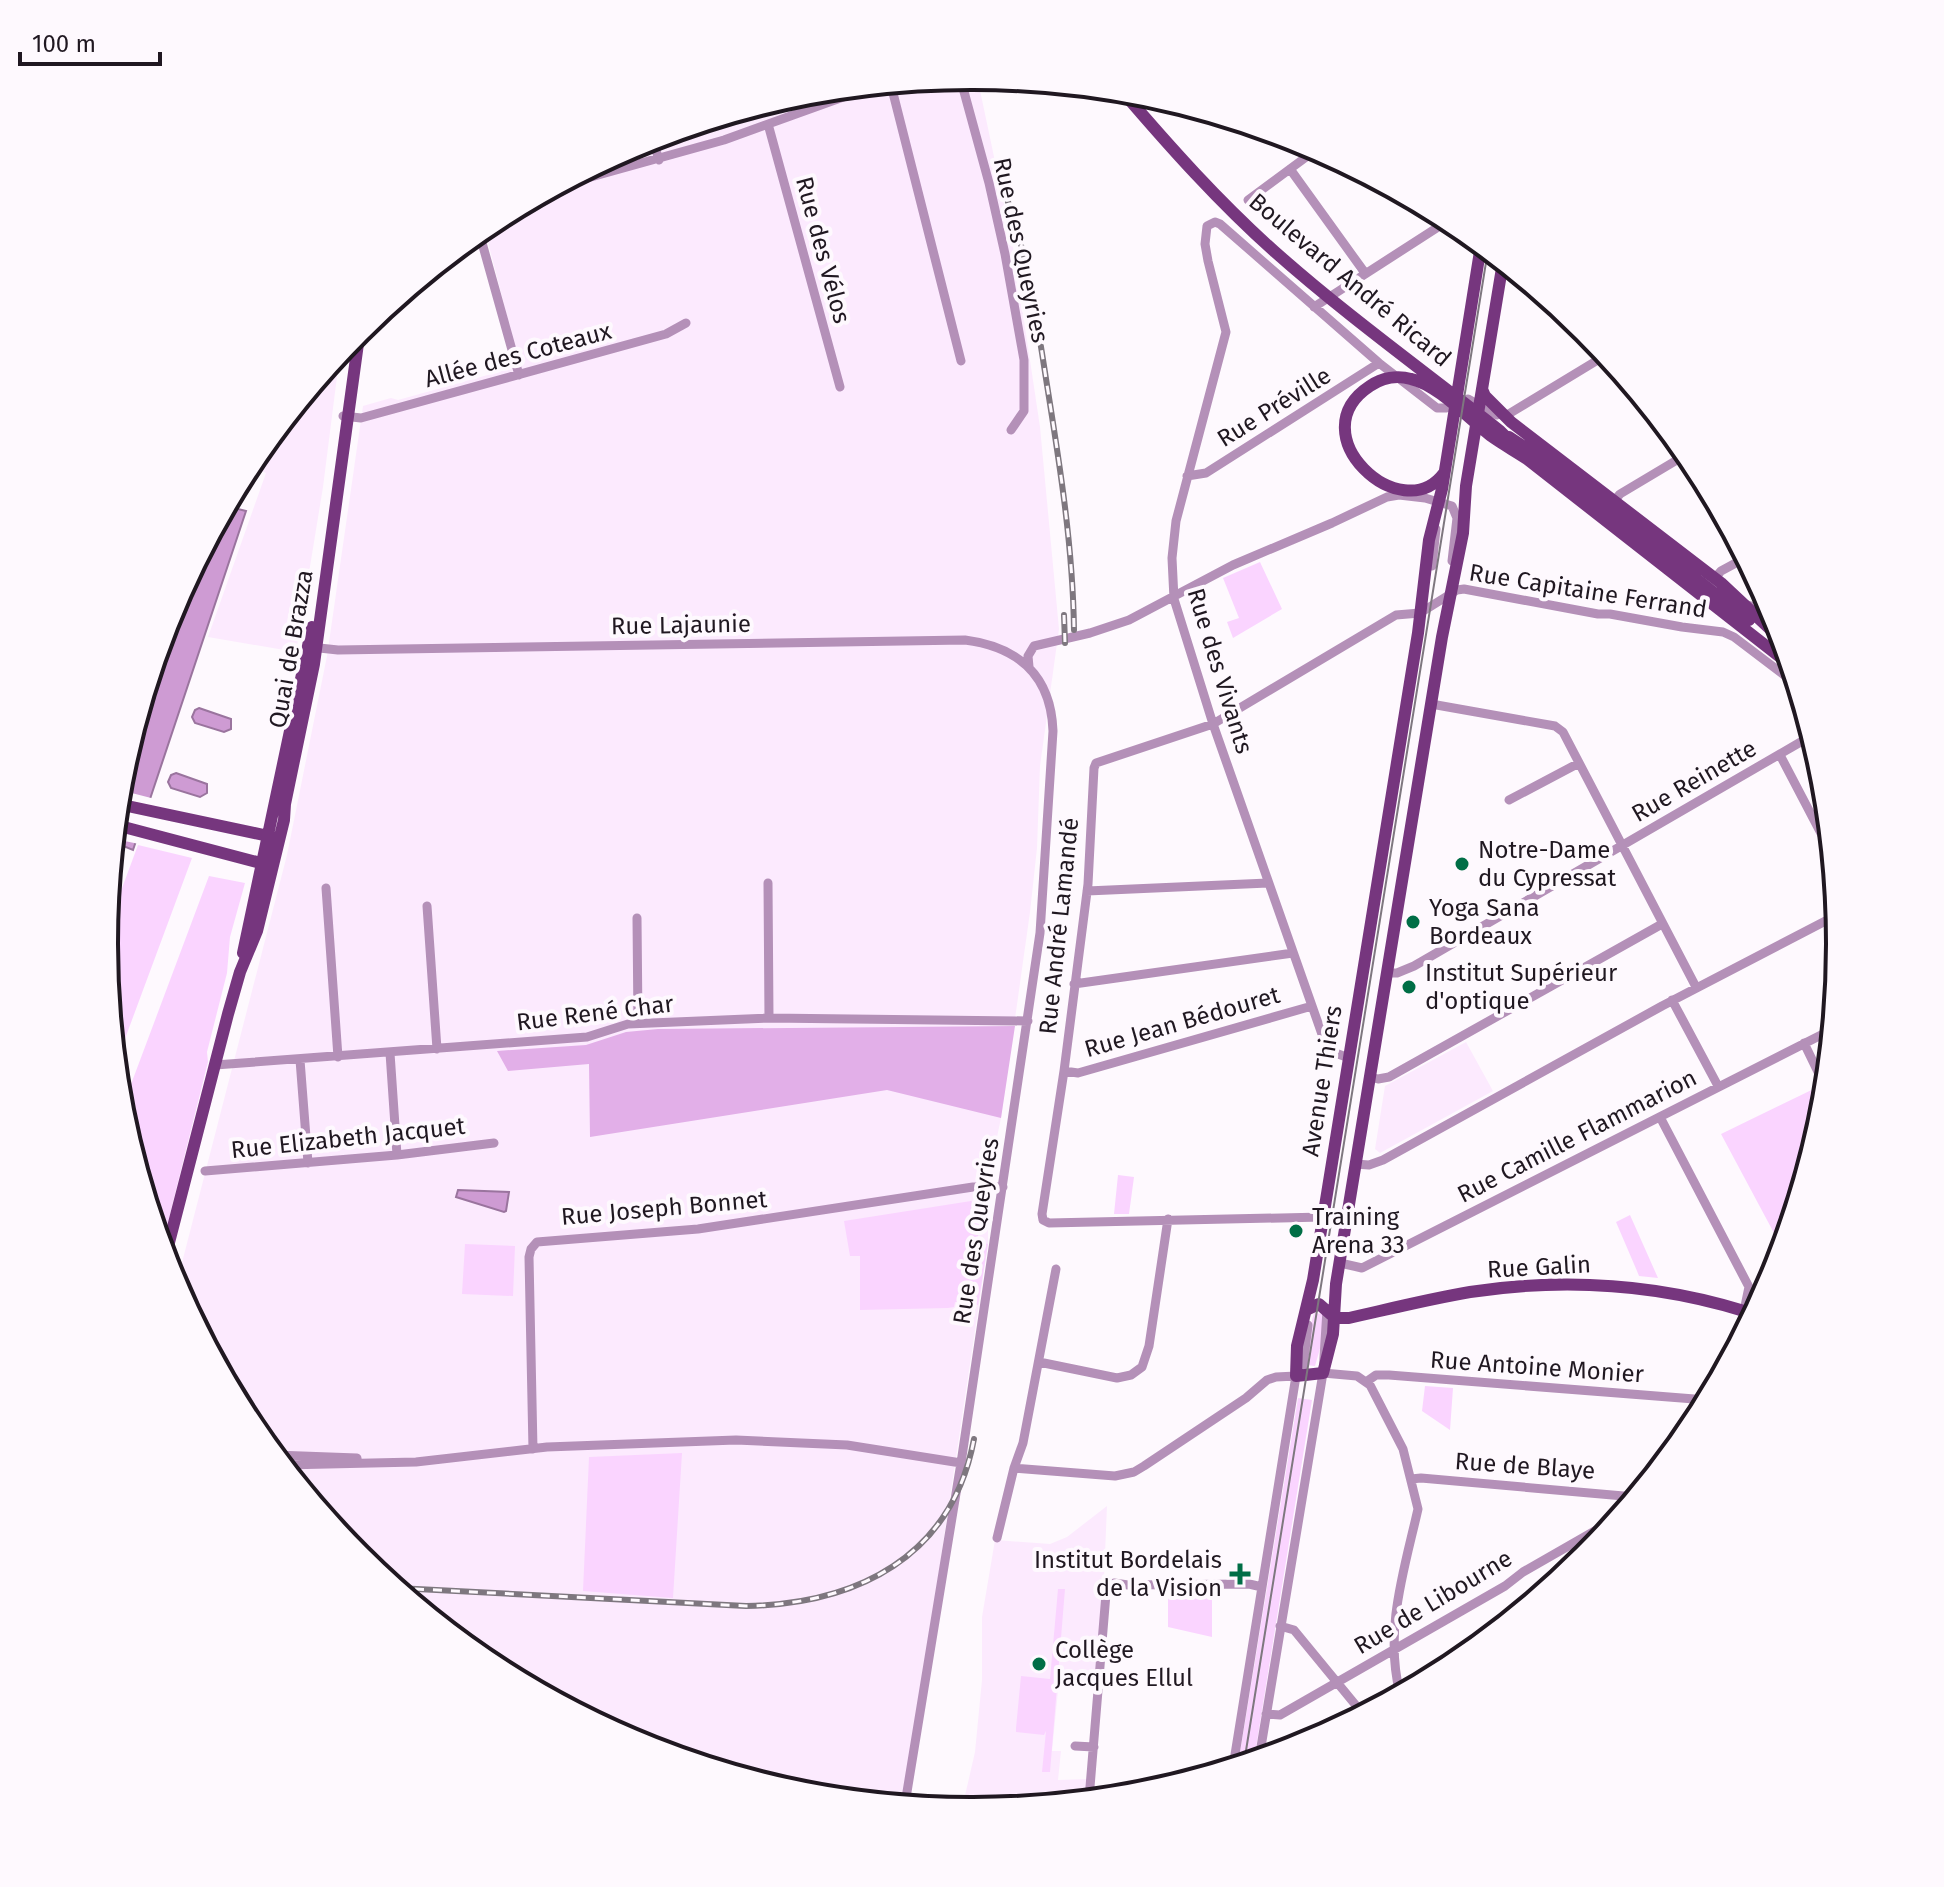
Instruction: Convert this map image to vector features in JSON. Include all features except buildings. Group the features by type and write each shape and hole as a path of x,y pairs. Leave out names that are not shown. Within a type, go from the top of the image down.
{"main road":[{"name":"Boulevard André Ricard","path":"1134,105 1187,166 1295,270 1500,431 1527,459"},
{"name":"Avenue Thiers","path":"1301,1376 1297,1346 1323,1217 1420,613 1423,575 1444,473 1479,257"},
{"name":"Avenue Thiers","path":"1323,1373 1446,598 1463,533 1464,500 1501,274"},
{"name":"Quai de Brazza","path":"171,1236 240,972 257,931 267,865 316,648 357,351"},
{"name":"Quai de Brazza","path":"350,417 353,356"},
{"path":"1444,473 1432,486 1409,494 1361,469 1348,448 1345,426 1350,407 1363,391 1393,377 1411,379 1429,387 1494,438 1768,636"},
{"path":"1482,389 1485,396 1509,418 1715,578 1763,624"},
{"path":"1500,431 1532,452 1773,651"},
{"path":"130,807 274,837"},
{"path":"127,828 267,865"},
{"name":"Rue Galin","path":"1306,1310 1319,1304 1331,1314 1349,1318 1470,1292 1580,1285 1667,1292 1742,1310"},
{"path":"1301,1376 1323,1373"}],"street":[{"name":"Rue des Queyries","path":"963,90 992,197 1024,360 1024,411 1011,430"},
{"path":"893,94 961,361"},
{"path":"602,175 659,160 823,103"},
{"name":"Rue des Vélos","path":"768,124 840,387"},
{"path":"656,151 659,160"},
{"path":"1248,200 1305,158"},
{"path":"1290,169 1365,273"},
{"name":"Rue des Vivants","path":"1314,307 1220,224 1215,222 1207,226 1205,244 1208,261 1226,332 1176,521 1172,558 1173,595 1213,724 1312,1006 1330,1051 1349,1058"},
{"path":"1436,228 1314,307 1437,408 1446,408 1464,399 1509,418 1596,362"},
{"path":"483,245 519,375"},
{"name":"Allée des Coteaux","path":"350,417 666,334 686,323"},
{"name":"Rue Préville","path":"1187,476 1206,473 1379,363"},
{"path":"1614,501 1620,494 1676,461"},
{"path":"1029,667 1028,656 1034,646 1109,628 1129,620 1233,565 1316,531 1387,497 1409,494 1437,508 1452,506 1457,518 1446,598"},
{"path":"1437,508 1429,589 1431,597 1446,598"},
{"path":"1715,578 1735,563"},
{"name":"Rue Capitaine Ferrand","path":"1446,598 1464,589 1598,614 1723,632 1781,673"},
{"path":"1213,724 1396,615 1420,613 1446,598"},
{"path":"1742,605 1757,608"},
{"name":"Rue Lajaunie","path":"316,648 965,640 995,646 1029,667"},
{"name":"Rue des Queyries","path":"907,1794 1003,1187 1028,1021 1046,869 1053,714 1042,683 1029,667"},
{"path":"1431,704 1555,726 1563,732 1696,987"},
{"name":"Rue André Lamandé","path":"1168,1219 1049,1223 1043,1220 1042,1214 1087,891 1094,768 1096,763 1213,724"},
{"name":"Rue Reinette","path":"1387,973 1397,973 1414,966 1801,742"},
{"path":"1780,755 1817,826"},
{"path":"1509,800 1579,763"},
{"path":"768,883 769,1018"},
{"path":"1087,891 1268,883"},
{"path":"326,888 338,1057"},
{"path":"427,906 437,1049"},
{"path":"637,918 638,1023"},
{"path":"1355,1164 1369,1165 1383,1160 1696,987 1825,921"},
{"path":"1370,1077 1389,1077 1662,924"},
{"path":"1074,984 1293,953"},
{"path":"1672,1000 1718,1086"},
{"name":"Rue Jean Bédouret","path":"1064,1071 1078,1073 1312,1006"},
{"name":"Rue René Char","path":"215,1065 587,1037 638,1023 769,1018 1028,1021"},
{"name":"Rue Camille Flammarion","path":"1340,1263 1362,1268 1820,1035"},
{"path":"1804,1043 1816,1068"},
{"path":"390,1053 397,1155"},
{"path":"300,1060 308,1163"},
{"path":"1660,1117 1749,1287 1749,1295"},
{"name":"Rue Elizabeth Jacquet","path":"205,1171 397,1155 494,1143"},
{"name":"Rue Joseph Bonnet","path":"533,1449 529,1257 537,1242 544,1239 698,1229 973,1187 1003,1187"},
{"path":"1039,1362 1117,1378 1139,1370 1147,1354 1168,1219 1323,1217"},
{"path":"997,1538 1023,1443 1056,1269"},
{"path":"1323,1373 1350,1374 1366,1382 1397,1435 1411,1479 1418,1509 1393,1617 1399,1683"},
{"name":"Avenue Thiers","path":"1261,1746 1323,1373"},
{"name":"Rue Antoine Monier","path":"1366,1382 1376,1375 1389,1375 1694,1399"},
{"path":"1014,1468 1115,1476 1134,1472 1246,1398 1267,1380 1301,1376"},
{"name":"Avenue Thiers","path":"1235,1755 1301,1376"},
{"path":"296,1465 416,1462 533,1449 736,1440 847,1445 961,1463"},
{"path":"290,1456 416,1462"},
{"name":"Rue de Blaye","path":"1411,1479 1622,1496"},
{"name":"Rue de Libourne","path":"1266,1714 1280,1715 1587,1536"},
{"path":"1090,1789 1109,1586 1114,1583 1249,1584 1262,1587"},
{"path":"1280,1626 1294,1630 1356,1705"},
{"path":"1075,1746 1094,1747"}],"shaded area":[{"path":"980,90 1013,247 1040,427 1059,629 1040,766 1037,848 1030,912 1001,1118 988,1180 988,1244 905,1794 805,1781 698,1752 645,1732 545,1683 452,1621 368,1547 295,1463 262,1418 233,1370 181,1265 287,855 327,656 363,406 391,398 398,400 520,366 488,241 545,204 645,155 751,119 861,97"},
{"path":"337,373 323,487 296,652 208,637 266,473 262,469"},
{"path":"238,509 246,511 133,850 124,846 135,777 164,669 183,617 207,566"},
{"path":"1260,562 1282,609 1233,638 1227,622 1239,618 1223,578"},
{"path":"199,708 231,719 231,729 224,732 195,723 192,717"},
{"path":"176,773 207,784 207,793 200,797 171,788 168,782 171,775"},
{"path":"138,845 192,858 124,1040 118,944 120,894"},
{"path":"209,876 245,883 230,937 227,973 207,1052 208,1062 167,1226 148,1164 131,1085"},
{"path":"1015,1026 1001,1118 887,1090 590,1137 589,1064 508,1071 497,1051 586,1045 626,1032 658,1029"},
{"path":"1466,1042 1493,1091 1380,1153 1375,1149 1385,1086"},
{"path":"1812,1090 1796,1164 1774,1234 1721,1134"},
{"path":"1118,1175 1134,1177 1129,1214 1114,1214"},
{"path":"458,1190 509,1192 506,1211 456,1197"},
{"path":"971,1201 982,1211 977,1242 988,1244 978,1305 955,1302 954,1307 948,1308 860,1310 860,1256 850,1256 844,1221"},
{"path":"1630,1215 1658,1278 1639,1276 1616,1222"},
{"path":"465,1244 515,1246 513,1296 462,1294"},
{"path":"1314,1313 1323,1314 1321,1345 1315,1366 1307,1365 1308,1334"},
{"path":"1425,1386 1453,1388 1450,1430 1422,1411"},
{"path":"1298,1398 1312,1400 1256,1748 1240,1754"},
{"path":"682,1453 673,1598 583,1591 589,1457"},
{"name":"Collège Jacques Ellul","path":"1107,1506 1095,1684 1059,1681 1052,1751 1061,1751 1058,1780 1087,1779 1086,1789 965,1797 975,1752 982,1680 982,1617 995,1540 1050,1544 1067,1537"},
{"path":"1058,1589 1065,1589 1050,1772 1042,1772 1046,1731 1044,1735 1016,1732 1016,1728 1021,1676 1050,1679"},
{"path":"1168,1591 1212,1591 1212,1637 1168,1627"}],"pier":[{"path":"132,793 155,799 139,844 125,841"}],"tram line":[{"path":"1246,1752 1486,262"}],"railway":[{"path":"998,176 1023,252 1039,332 1065,507 1074,630"},
{"path":"1064,615 1065,643"},
{"path":"414,1589 746,1606 825,1596 861,1583 893,1566 921,1543 945,1515 962,1480 974,1439"}],"place":[{"name":"Notre-Dame du Cypressat","path":"1462,864"},
{"name":"Yoga Sana Bordeaux","path":"1413,922"},
{"name":"Institut Supérieur d'optique","path":"1409,987"},
{"name":"Training Arena 33","path":"1296,1231"},
{"name":"Institut Bordelais de la Vision","path":"1240,1574"},
{"name":"Collège Jacques Ellul","path":"1039,1664"}]}
